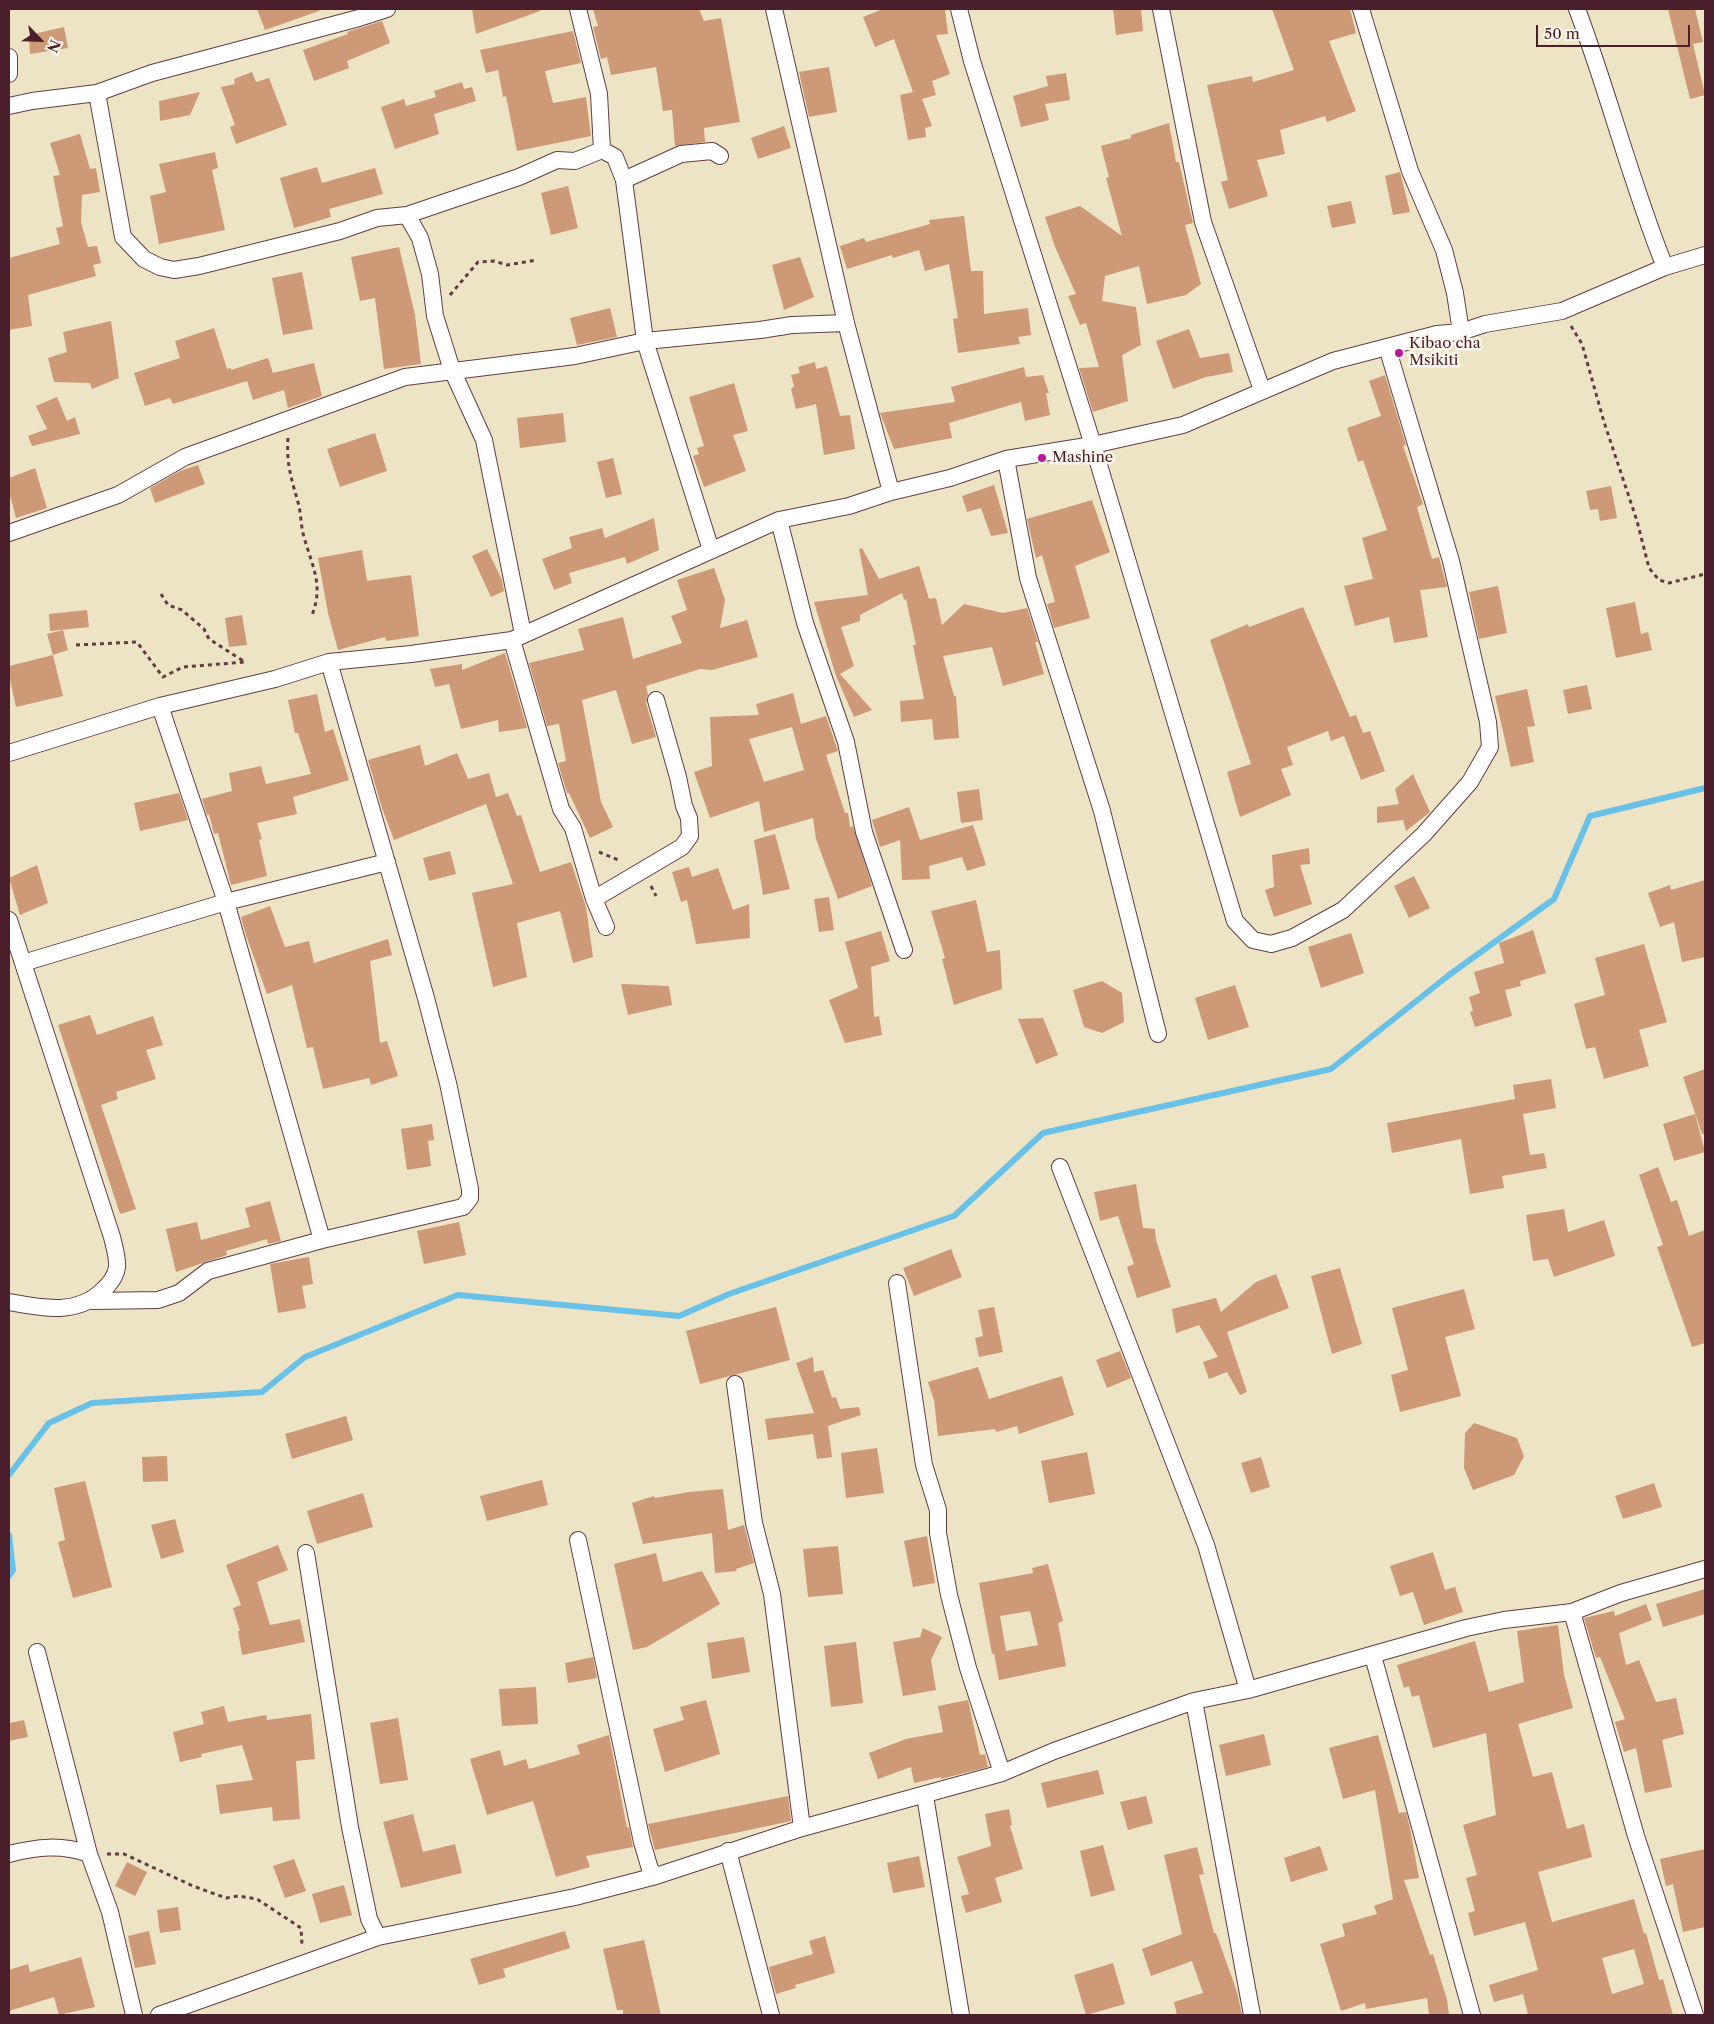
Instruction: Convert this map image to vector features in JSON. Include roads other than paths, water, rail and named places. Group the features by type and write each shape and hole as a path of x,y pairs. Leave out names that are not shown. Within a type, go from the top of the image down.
{"street":[{"path":"9,106 32,101 97,93 152,73 387,9"},
{"path":"578,9 599,94 602,150"},
{"path":"774,9 846,323 891,492"},
{"path":"959,9 972,61 1093,446 1235,921 1253,940 1271,944 1292,938 1343,910 1399,859 1470,782 1490,747 1486,714 1451,561 1387,347"},
{"path":"1161,9 1203,222 1262,390"},
{"path":"1361,9 1410,171 1444,250 1455,293 1460,332"},
{"path":"1577,9 1595,57 1648,225 1665,267"},
{"path":"9,57 9,74"},
{"path":"97,93 123,237 144,259 160,267 174,270 199,266 340,231 377,218 407,215 519,177 557,160 576,161 602,150"},
{"path":"602,150 615,157 624,180 645,341 711,550"},
{"path":"624,180 681,154 712,151 720,156"},
{"path":"407,215 420,238 430,274 435,316 452,370 484,440 518,637 561,809 573,828 594,900 606,927"},
{"path":"9,753 160,706 252,684 328,662 518,637 779,520 849,506 891,492 950,478 1006,459 1093,446 1183,425 1333,361 1437,334 1460,332 1485,324 1562,310 1665,267 1705,256"},
{"path":"9,533 118,494 185,457 405,377 575,356 645,341 760,330 792,324 846,323"},
{"path":"1006,459 1028,578 1102,811 1158,1034"},
{"path":"779,520 805,623 846,742 864,832 904,950"},
{"path":"9,1302 46,1308 65,1308 93,1300 158,1300 179,1293 208,1271 322,1240 463,1207 470,1198 470,1189 448,1084 387,862 328,662"},
{"path":"594,900 682,847 690,836 689,818 684,806 678,776 656,700"},
{"path":"160,706 226,902 322,1240"},
{"path":"23,963 226,902 387,862"},
{"path":"9,920 112,1237 117,1268 110,1284 93,1300"},
{"path":"1060,1167 1206,1545 1248,1690"},
{"path":"897,1283 924,1465 938,1510 938,1533 949,1595 968,1668 1002,1773"},
{"path":"735,1384 754,1523 772,1594 802,1828"},
{"path":"578,1540 642,1842 650,1870 656,1876"},
{"path":"306,1553 350,1827 369,1919 378,1937"},
{"path":"159,2015 378,1937 575,1897 656,1876 802,1828 925,1796 1002,1773 1054,1751 1194,1701 1248,1690 1466,1628 1504,1620 1572,1612 1621,1593 1705,1569"},
{"path":"1572,1612 1636,1836 1695,2015"},
{"path":"37,1652 89,1854 110,1912 134,2015"},
{"path":"1372,1656 1472,2015"},
{"path":"1194,1701 1252,2015"},
{"path":"925,1796 960,2015"},
{"path":"9,1854 51,1846 75,1849 89,1854"},
{"path":"728,1851 771,2015"}],"waterway":[{"path":"9,1475 49,1423 92,1403 262,1392 305,1357 458,1295 679,1316 729,1294 954,1216 1043,1133 1331,1069 1449,975 1554,899 1590,816 1705,788"},
{"path":"9,1535 13,1570 9,1576"}],"place":[{"name":"Kibao cha Msikiti","path":"1399,353"},
{"name":"Mashine","path":"1042,458"}]}
